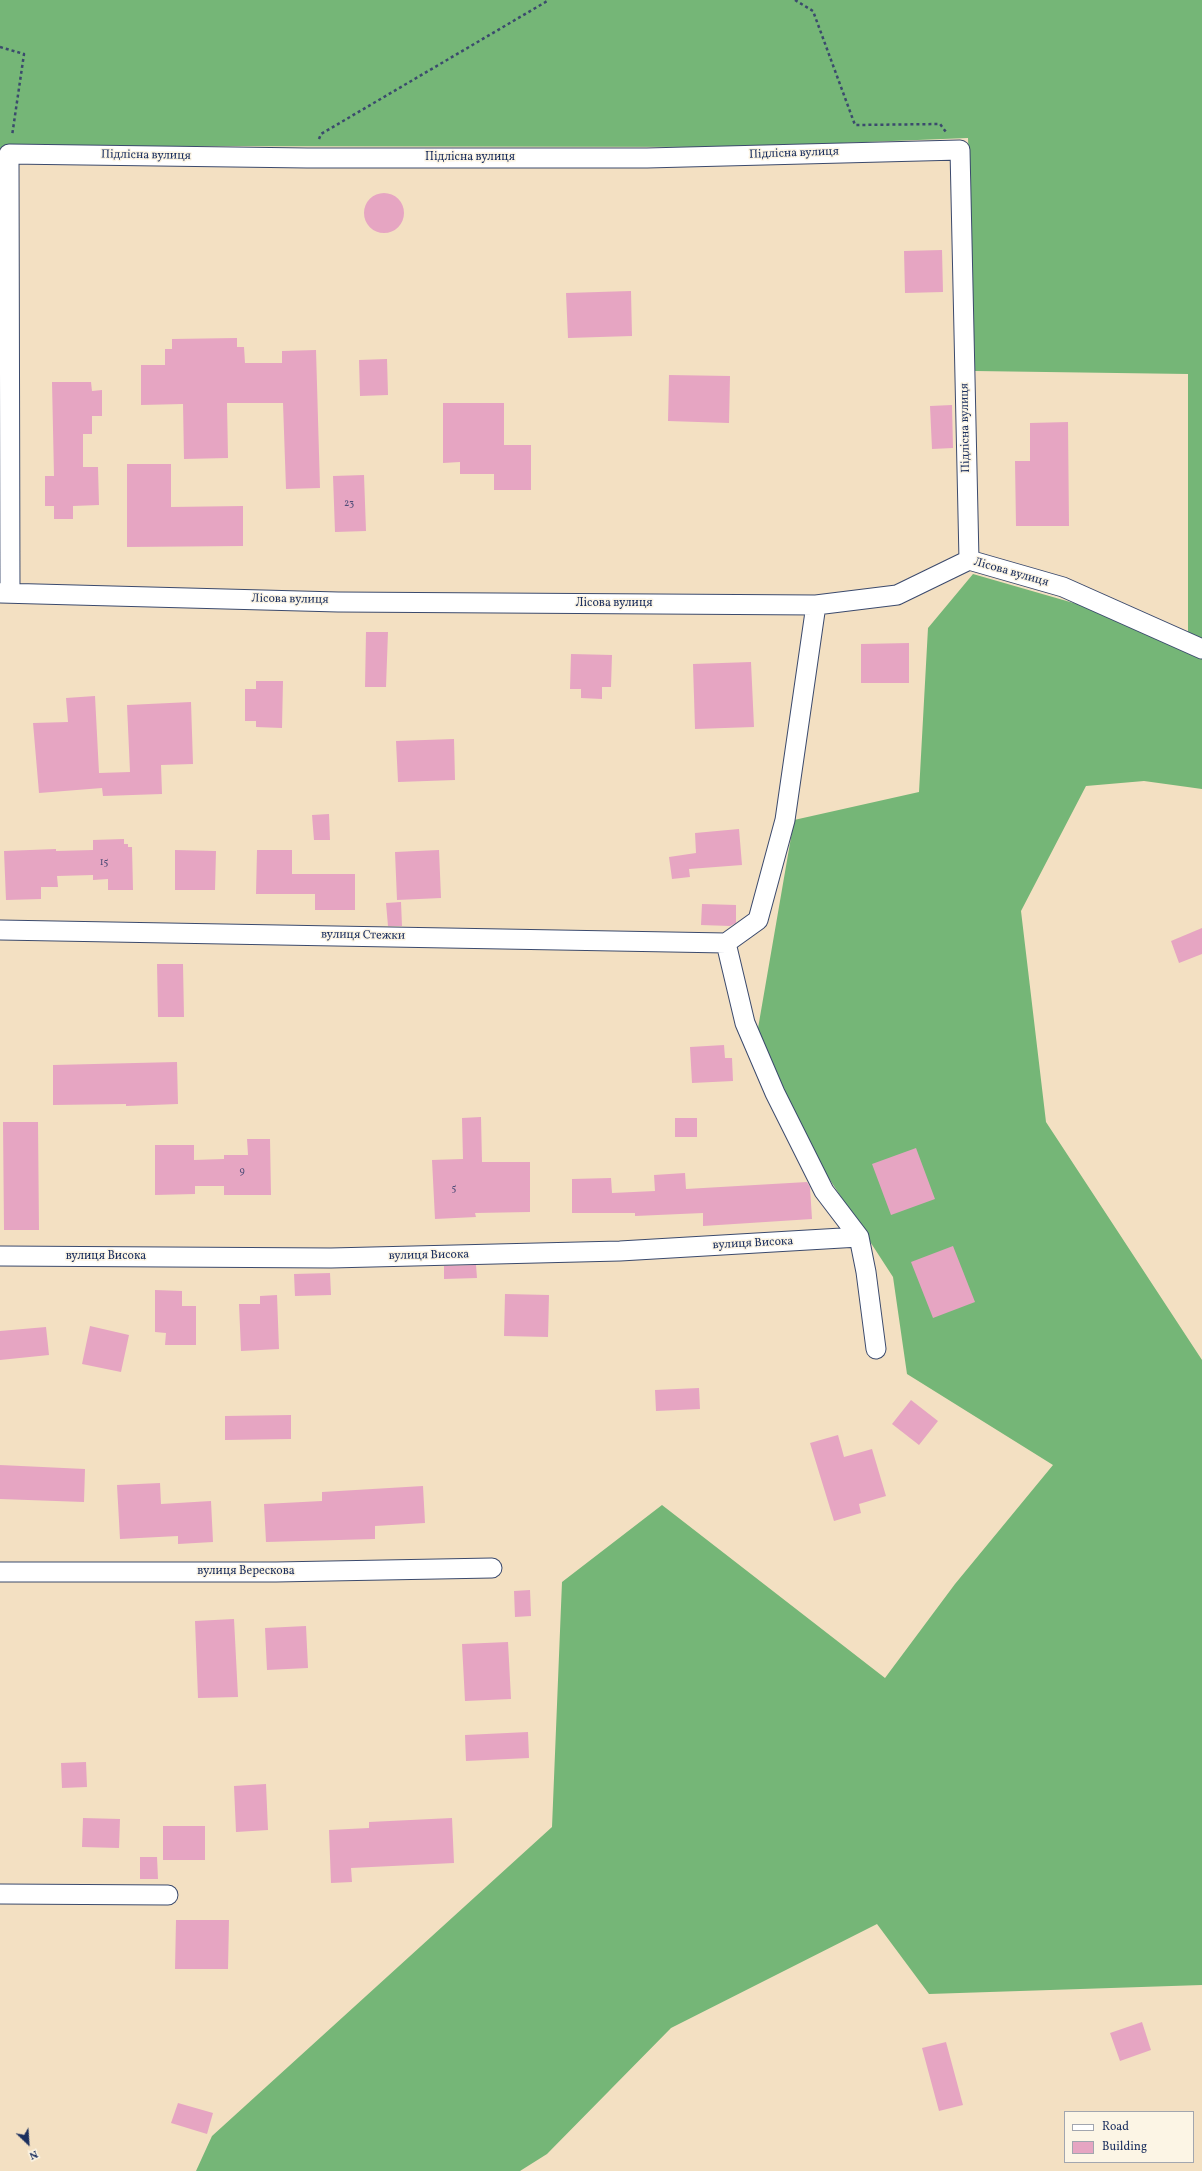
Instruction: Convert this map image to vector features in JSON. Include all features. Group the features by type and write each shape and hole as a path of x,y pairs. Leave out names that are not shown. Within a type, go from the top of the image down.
{"street":[{"name":"Підлісна вулиця","path":"9,154 307,158 647,158 960,150 969,560"},
{"path":"5,593 9,154"},
{"name":"Лісова вулиця","path":"5,593 338,602 816,605 897,595 969,560 1063,587 1202,649"},
{"path":"816,605 785,820 758,920 726,943 745,1023 775,1093 824,1191 859,1238 866,1272 876,1349"},
{"name":"вулиця Стежки","path":"0,930 726,943"},
{"name":"вулиця Висока","path":"0,1256 354,1258 620,1251 859,1238"},
{"name":"вулиця Верескова","path":"0,1572 276,1572 492,1568"},
{"path":"0,1894 168,1896"}],"path":[{"path":"307,158 322,134 549,0"},
{"path":"795,0 813,11 855,125 940,124 960,150"},
{"path":"0,47 24,54 9,154"}],"green space":[{"path":"0,0 1202,0 1202,789 1144,781 1086,786 1021,911 1046,1122 1202,1360 1202,1985 929,1994 877,1924 671,2028 547,2154 520,2171 196,2171 212,2136 552,1827 562,1582 662,1505 885,1678 955,1584 1053,1465 907,1374 893,1277 806,1143 757,1034 794,820 919,792 928,628 973,574 1188,636 1188,374 975,371 968,138 740,147 153,146 0,150"}],"building":[{"path":"388,193 395,196 401,202 404,213 403,221 395,230 388,233 380,233 373,230 365,221 364,209 367,202 376,194"},
{"path":"942,250 943,292 905,293 904,251"},
{"path":"631,291 632,336 568,338 566,293"},
{"path":"237,338 237,347 244,347 245,363 282,363 282,351 316,350 320,488 286,489 283,403 227,403 228,458 184,459 183,404 141,405 141,365 165,365 165,349 172,349 172,339"},
{"path":"387,359 388,395 360,396 359,360"},
{"path":"669,375 730,376 729,423 668,421"},
{"path":"52,382 91,382 92,391 102,390 102,416 92,416 92,434 83,434 83,467 98,467 99,505 73,506 73,519 54,519 54,506 45,506 45,476 54,476"},
{"path":"443,403 504,403 504,445 531,445 531,490 494,490 494,474 460,474 460,462 443,463"},
{"path":"952,405 953,448 932,449 930,406"},
{"path":"1068,422 1069,526 1016,526 1015,461 1030,461 1030,423"},
{"path":"127,464 171,464 171,507 243,506 243,546 127,547"},
{"path":"364,475 366,531 335,532 333,476"},
{"path":"366,632 388,632 386,687 365,687"},
{"path":"909,643 909,683 861,683 861,644"},
{"path":"571,654 612,655 611,687 602,687 602,699 581,698 581,689 570,689"},
{"path":"751,662 754,727 695,729 693,664"},
{"path":"256,681 283,681 282,728 256,727 256,721 245,721 245,689 256,689"},
{"path":"95,696 99,773 130,772 127,705 191,702 193,764 161,765 162,794 103,796 102,788 39,793 33,723 68,722 66,698"},
{"path":"454,739 455,780 398,782 396,741"},
{"path":"329,814 330,840 314,840 312,815"},
{"path":"739,829 742,865 689,869 690,877 672,879 669,857 696,853 695,833"},
{"path":"124,839 124,844 128,844 128,847 132,847 133,890 108,890 108,879 93,880 93,875 57,876 58,887 41,887 41,899 6,900 4,851 56,849 56,851 93,850 93,840"},
{"path":"175,850 216,851 215,890 175,890"},
{"path":"257,850 292,850 292,874 355,874 355,910 315,910 315,894 256,894"},
{"path":"439,850 441,898 397,900 395,852"},
{"path":"401,902 402,926 388,926 386,903"},
{"path":"702,904 736,905 736,923 730,926 701,925"},
{"path":"1202,928 1202,954 1179,963 1171,941"},
{"path":"157,964 183,964 184,1017 158,1017"},
{"path":"724,1045 725,1058 732,1058 733,1081 692,1083 690,1047"},
{"path":"177,1062 178,1104 126,1106 126,1104 53,1105 53,1065"},
{"path":"481,1117 482,1162 530,1162 530,1212 475,1213 476,1217 435,1219 432,1160 463,1159 462,1118"},
{"path":"675,1118 697,1118 697,1137 675,1137"},
{"path":"3,1122 38,1122 39,1230 4,1230"},
{"path":"247,1139 270,1139 271,1195 224,1195 224,1186 195,1186 195,1194 155,1195 155,1145 194,1145 194,1160 224,1159 224,1155 248,1155"},
{"path":"916,1148 935,1199 891,1215 872,1164"},
{"path":"685,1173 686,1189 807,1182 810,1187 812,1219 703,1226 703,1213 635,1216 635,1213 572,1213 572,1179 611,1178 612,1193 655,1191 654,1175"},
{"path":"953,1246 975,1302 933,1318 911,1262"},
{"path":"476,1265 477,1278 444,1279 444,1266"},
{"path":"330,1273 331,1295 295,1296 294,1274"},
{"path":"155,1290 182,1291 182,1306 196,1306 196,1345 165,1345 166,1333 155,1332"},
{"path":"505,1294 549,1295 548,1337 504,1336"},
{"path":"277,1295 279,1349 241,1351 239,1304 260,1304 260,1296"},
{"path":"90,1326 129,1335 121,1372 82,1364"},
{"path":"46,1327 49,1355 0,1360 0,1331"},
{"path":"699,1388 700,1409 656,1411 655,1390"},
{"path":"911,1400 938,1421 919,1445 892,1424"},
{"path":"291,1415 291,1439 225,1440 225,1416"},
{"path":"838,1435 844,1457 872,1449 886,1496 859,1504 861,1513 834,1521 810,1443"},
{"path":"0,1465 85,1469 84,1502 0,1499"},
{"path":"160,1483 161,1504 211,1501 213,1542 178,1544 178,1536 120,1539 117,1485"},
{"path":"423,1486 425,1523 375,1526 375,1539 266,1542 264,1504 322,1501 322,1492"},
{"path":"530,1590 531,1616 515,1617 514,1591"},
{"path":"234,1619 238,1697 198,1698 195,1621"},
{"path":"306,1626 308,1668 267,1670 265,1628"},
{"path":"508,1642 511,1699 465,1701 462,1644"},
{"path":"528,1732 529,1758 466,1761 465,1735"},
{"path":"86,1762 87,1787 62,1788 61,1763"},
{"path":"266,1784 268,1830 236,1832 234,1786"},
{"path":"83,1818 120,1819 119,1848 82,1847"},
{"path":"452,1818 454,1863 351,1868 352,1882 331,1883 329,1830 369,1828 369,1822"},
{"path":"163,1826 205,1826 205,1860 163,1860"},
{"path":"140,1857 157,1857 158,1879 140,1879"},
{"path":"176,1920 229,1920 228,1969 175,1969"},
{"path":"1142,2022 1151,2050 1120,2061 1110,2033"},
{"path":"946,2042 963,2105 939,2111 922,2048"},
{"path":"178,2103 213,2113 207,2134 171,2123"}]}
